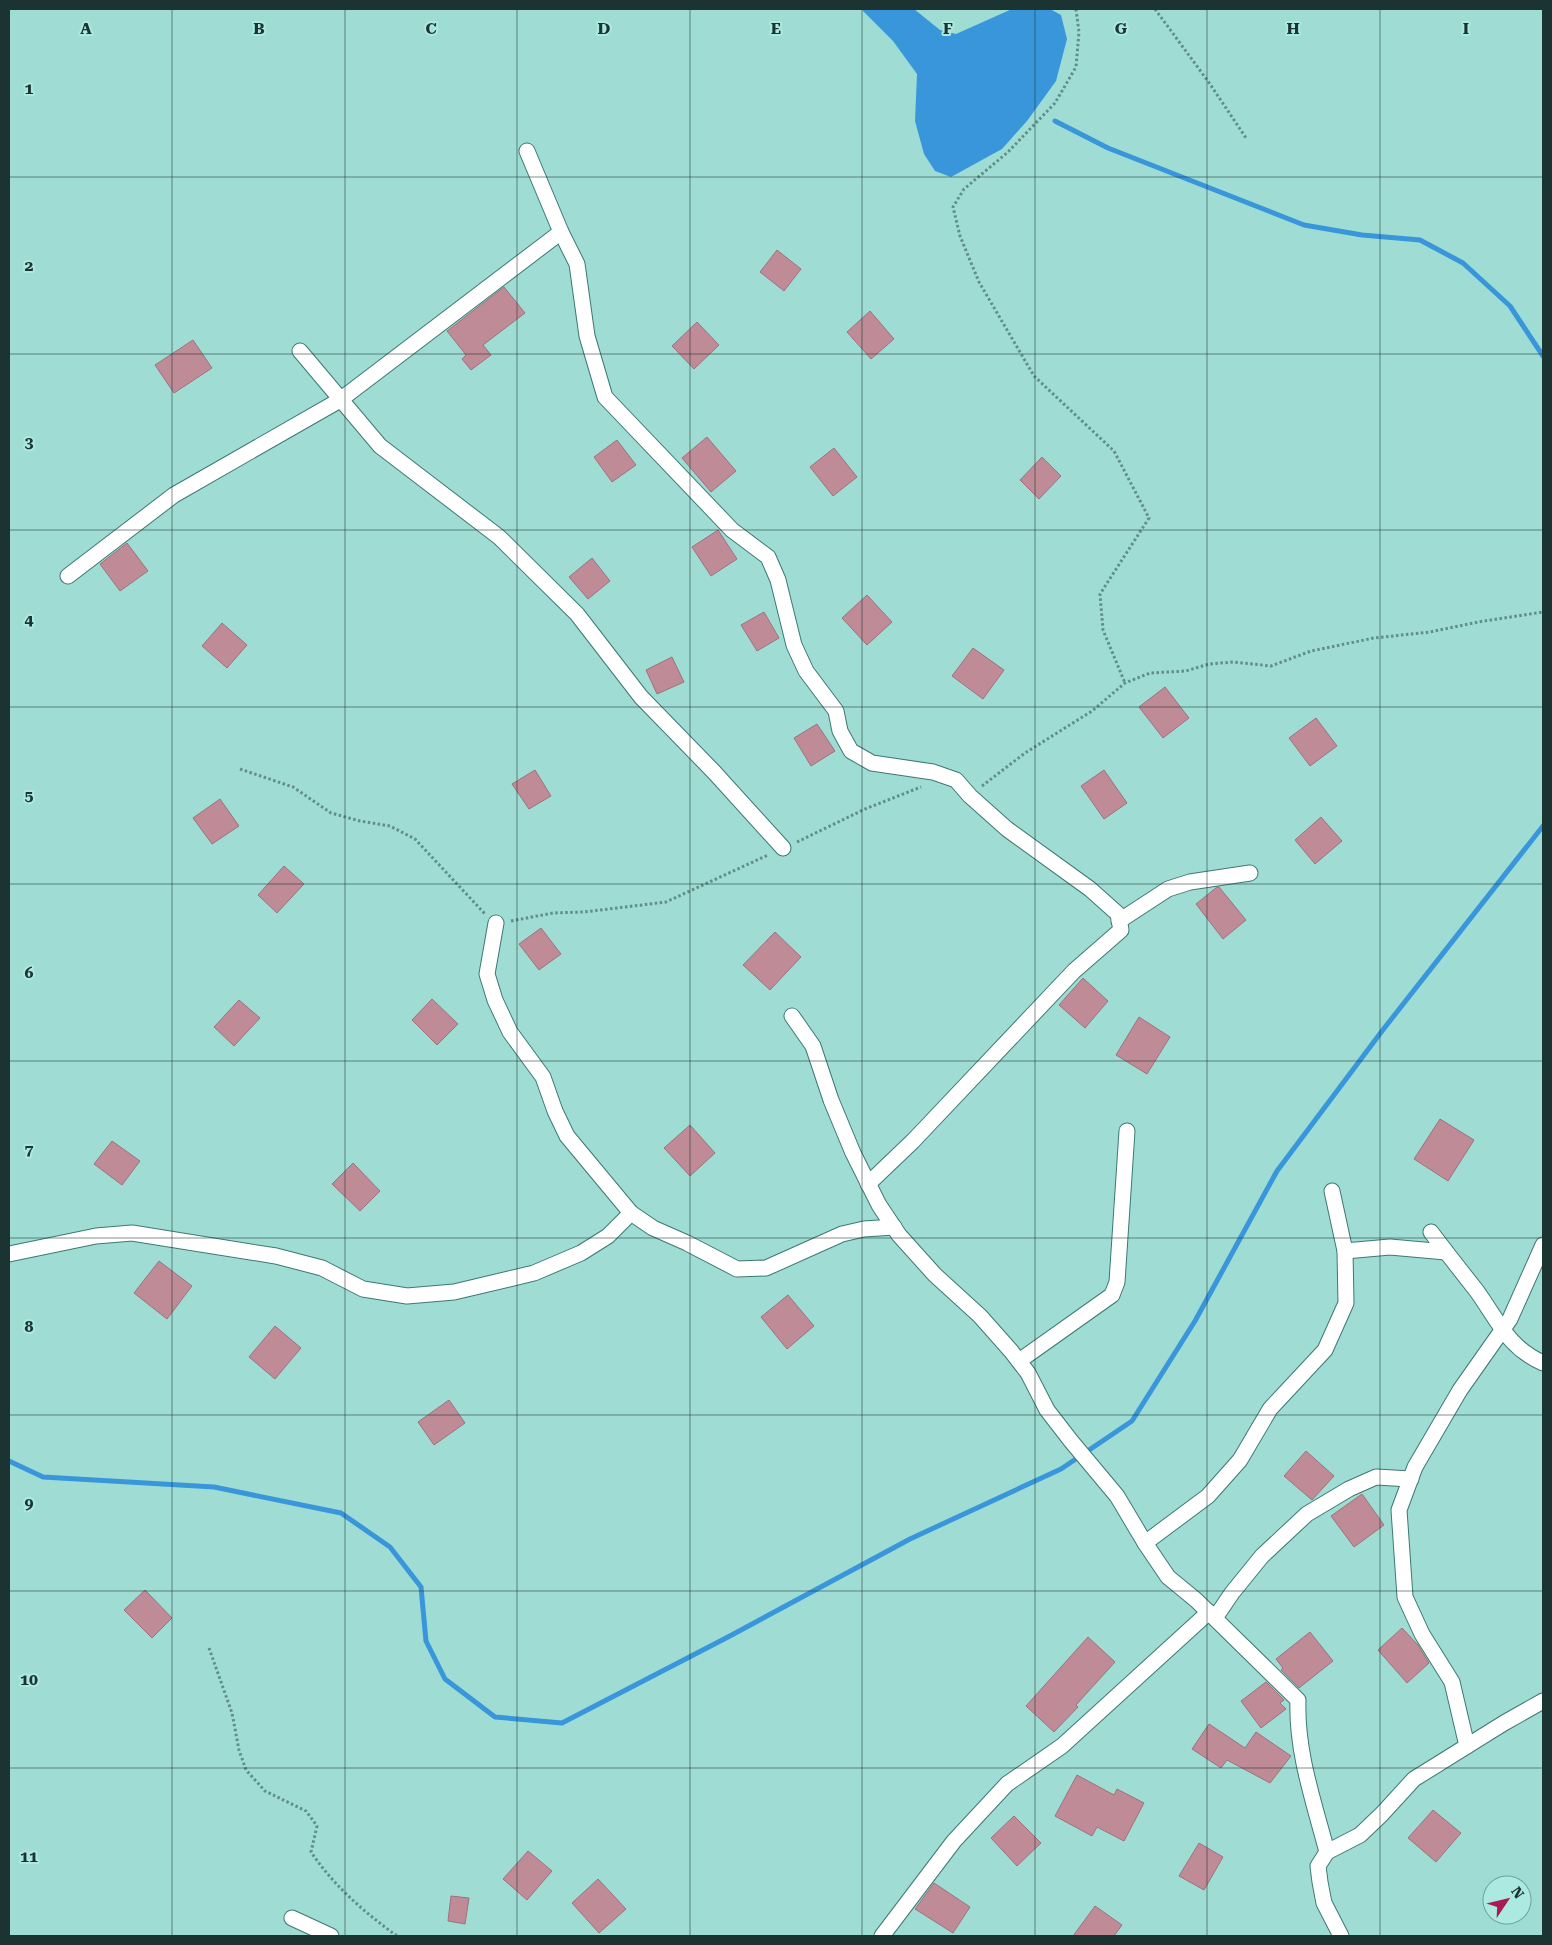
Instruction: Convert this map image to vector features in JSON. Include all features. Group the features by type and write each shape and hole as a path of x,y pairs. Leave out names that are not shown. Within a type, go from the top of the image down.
{"street":[{"path":"528,152 561,232 577,264 587,336 605,398 732,530 768,557 778,580 794,645 806,671 836,710 840,731 851,750 872,763 933,772 956,780 970,796 1008,829 1112,907 1118,914 1121,930 1074,971 913,1141 868,1184"},
{"path":"68,576 174,495 340,400 561,232"},
{"path":"300,351 380,446 499,537 577,614 641,697 714,772 783,848"},
{"path":"1119,921 1168,889 1190,882 1250,873"},
{"path":"496,923 487,974 495,1000 510,1032 543,1078 555,1111 567,1136 631,1213 653,1228 737,1269 766,1268 842,1234 864,1229 894,1227"},
{"path":"792,1016 813,1046 831,1100 853,1153 879,1205 894,1227 935,1275 980,1316 1019,1361 1048,1410 1117,1496 1168,1577 1212,1615 1298,1700 1297,1718 1301,1753 1327,1852"},
{"path":"1019,1361 1112,1295 1117,1282 1127,1131"},
{"path":"1145,1543 1208,1496 1240,1460 1270,1409 1325,1350 1346,1303 1345,1251 1332,1191"},
{"path":"9,1254 96,1236 132,1233 276,1256 322,1268 363,1289 407,1296 454,1292 534,1273 581,1253 608,1236 631,1213"},
{"path":"1431,1232 1477,1292 1502,1331 1530,1357 1543,1363"},
{"path":"1468,1746 1452,1682 1422,1634 1406,1597 1399,1510 1415,1467 1460,1390 1510,1318 1543,1244"},
{"path":"1345,1251 1390,1246 1446,1252"},
{"path":"882,1936 954,1841 1007,1784 1062,1746 1212,1615 1262,1556 1307,1514 1349,1489 1376,1477 1411,1479"},
{"path":"1342,1936 1324,1904 1320,1882 1318,1866 1327,1852 1360,1834 1382,1814 1414,1779 1543,1701"},
{"path":"292,1918 331,1936"}],"path":[{"path":"1076,9 1079,32 1076,67 1055,103 1008,152 964,190 953,207 960,236 979,282 1034,376 1114,451 1149,518 1100,594 1102,630 1125,683"},
{"path":"1155,9 1210,84 1246,138"},
{"path":"970,796 1025,752 1092,711 1125,683 1150,673 1186,671 1208,664 1233,662 1271,666 1311,651 1374,638 1430,632 1543,612"},
{"path":"240,768 292,787 331,813 360,821 390,826 415,839 475,905 496,923 553,913 584,912 666,902 864,809 948,777"},
{"path":"209,1648 232,1713 239,1750 246,1770 265,1791 306,1811 317,1826 311,1852 326,1873 368,1915 397,1936"}],"water":[{"path":"861,9 914,9 940,30 956,34 1012,9 1050,9 1061,15 1067,39 1056,81 1027,121 1002,149 951,177 935,171 924,154 915,121 917,74 893,41"}],"building":[{"path":"777,250 801,269 784,291 760,272"},
{"path":"504,287 525,313 483,345 491,355 471,370 462,359 466,355 447,331"},
{"path":"870,311 894,339 871,359 847,332"},
{"path":"697,322 719,345 694,369 672,346"},
{"path":"193,340 212,368 174,393 155,365"},
{"path":"707,437 736,471 711,492 682,458"},
{"path":"617,440 636,465 612,482 594,457"},
{"path":"834,448 857,477 833,496 810,467"},
{"path":"1042,457 1061,476 1039,499 1020,480"},
{"path":"718,530 737,559 711,576 692,547"},
{"path":"127,543 148,571 120,591 100,564"},
{"path":"592,558 610,581 588,599 569,577"},
{"path":"867,595 892,622 867,645 842,618"},
{"path":"764,612 779,638 757,651 741,625"},
{"path":"222,623 247,645 227,668 202,646"},
{"path":"973,648 1004,670 983,699 952,676"},
{"path":"672,657 684,682 657,694 646,670"},
{"path":"1165,687 1189,718 1163,738 1139,707"},
{"path":"1316,718 1337,746 1310,766 1289,738"},
{"path":"817,724 835,751 811,766 794,738"},
{"path":"535,770 551,796 529,809 512,784"},
{"path":"1104,770 1127,803 1104,819 1081,786"},
{"path":"220,799 239,826 212,844 193,818"},
{"path":"1321,817 1342,841 1315,864 1295,840"},
{"path":"284,866 304,884 277,913 258,895"},
{"path":"1219,887 1246,920 1223,939 1196,904"},
{"path":"541,928 561,954 539,970 519,944"},
{"path":"775,932 801,957 770,990 743,965"},
{"path":"1083,978 1108,1001 1085,1028 1059,1005"},
{"path":"432,999 458,1024 437,1045 412,1020"},
{"path":"239,1000 260,1018 234,1046 214,1027"},
{"path":"1139,1017 1170,1037 1147,1074 1116,1055"},
{"path":"1440,1119 1474,1140 1448,1181 1414,1159"},
{"path":"690,1125 715,1153 690,1176 664,1148"},
{"path":"112,1141 140,1161 122,1185 94,1164"},
{"path":"353,1163 380,1191 360,1211 332,1184"},
{"path":"159,1261 192,1286 167,1319 134,1293"},
{"path":"788,1295 814,1326 787,1349 761,1317"},
{"path":"275,1326 301,1348 275,1379 249,1357"},
{"path":"449,1400 465,1423 434,1445 418,1422"},
{"path":"1306,1451 1334,1476 1312,1500 1284,1476"},
{"path":"1362,1494 1384,1525 1354,1547 1331,1516"},
{"path":"145,1590 172,1618 152,1638 124,1610"},
{"path":"1402,1628 1418,1645 1429,1663 1407,1683 1378,1650"},
{"path":"1310,1632 1333,1661 1299,1688 1281,1670 1283,1668 1276,1659"},
{"path":"1088,1637 1115,1662 1076,1705 1078,1707 1054,1732 1026,1706"},
{"path":"1266,1682 1284,1700 1280,1703 1286,1709 1261,1728 1241,1701"},
{"path":"1209,1724 1245,1748 1256,1732 1291,1756 1270,1783 1227,1760 1221,1768 1192,1749"},
{"path":"1077,1775 1114,1795 1117,1789 1144,1803 1124,1841 1097,1827 1092,1836 1055,1816"},
{"path":"1433,1810 1461,1833 1436,1862 1408,1838"},
{"path":"1014,1816 1041,1843 1017,1866 991,1838"},
{"path":"1199,1843 1223,1857 1204,1890 1179,1876"},
{"path":"528,1851 552,1871 527,1900 503,1879"},
{"path":"598,1879 626,1909 599,1933 572,1903"},
{"path":"934,1883 970,1907 953,1933 915,1909"},
{"path":"451,1896 469,1898 465,1924 448,1921"},
{"path":"1095,1906 1122,1925 1114,1936 1073,1936"}],"waterway":[{"path":"1055,121 1108,148 1304,225 1362,235 1420,240 1463,263 1510,306 1543,356"},
{"path":"9,1461 43,1477 214,1487 341,1513 390,1547 421,1587 426,1641 445,1679 495,1717 562,1723 728,1637 910,1539 1061,1469 1132,1421 1195,1321 1277,1171 1382,1031 1543,826"}]}
